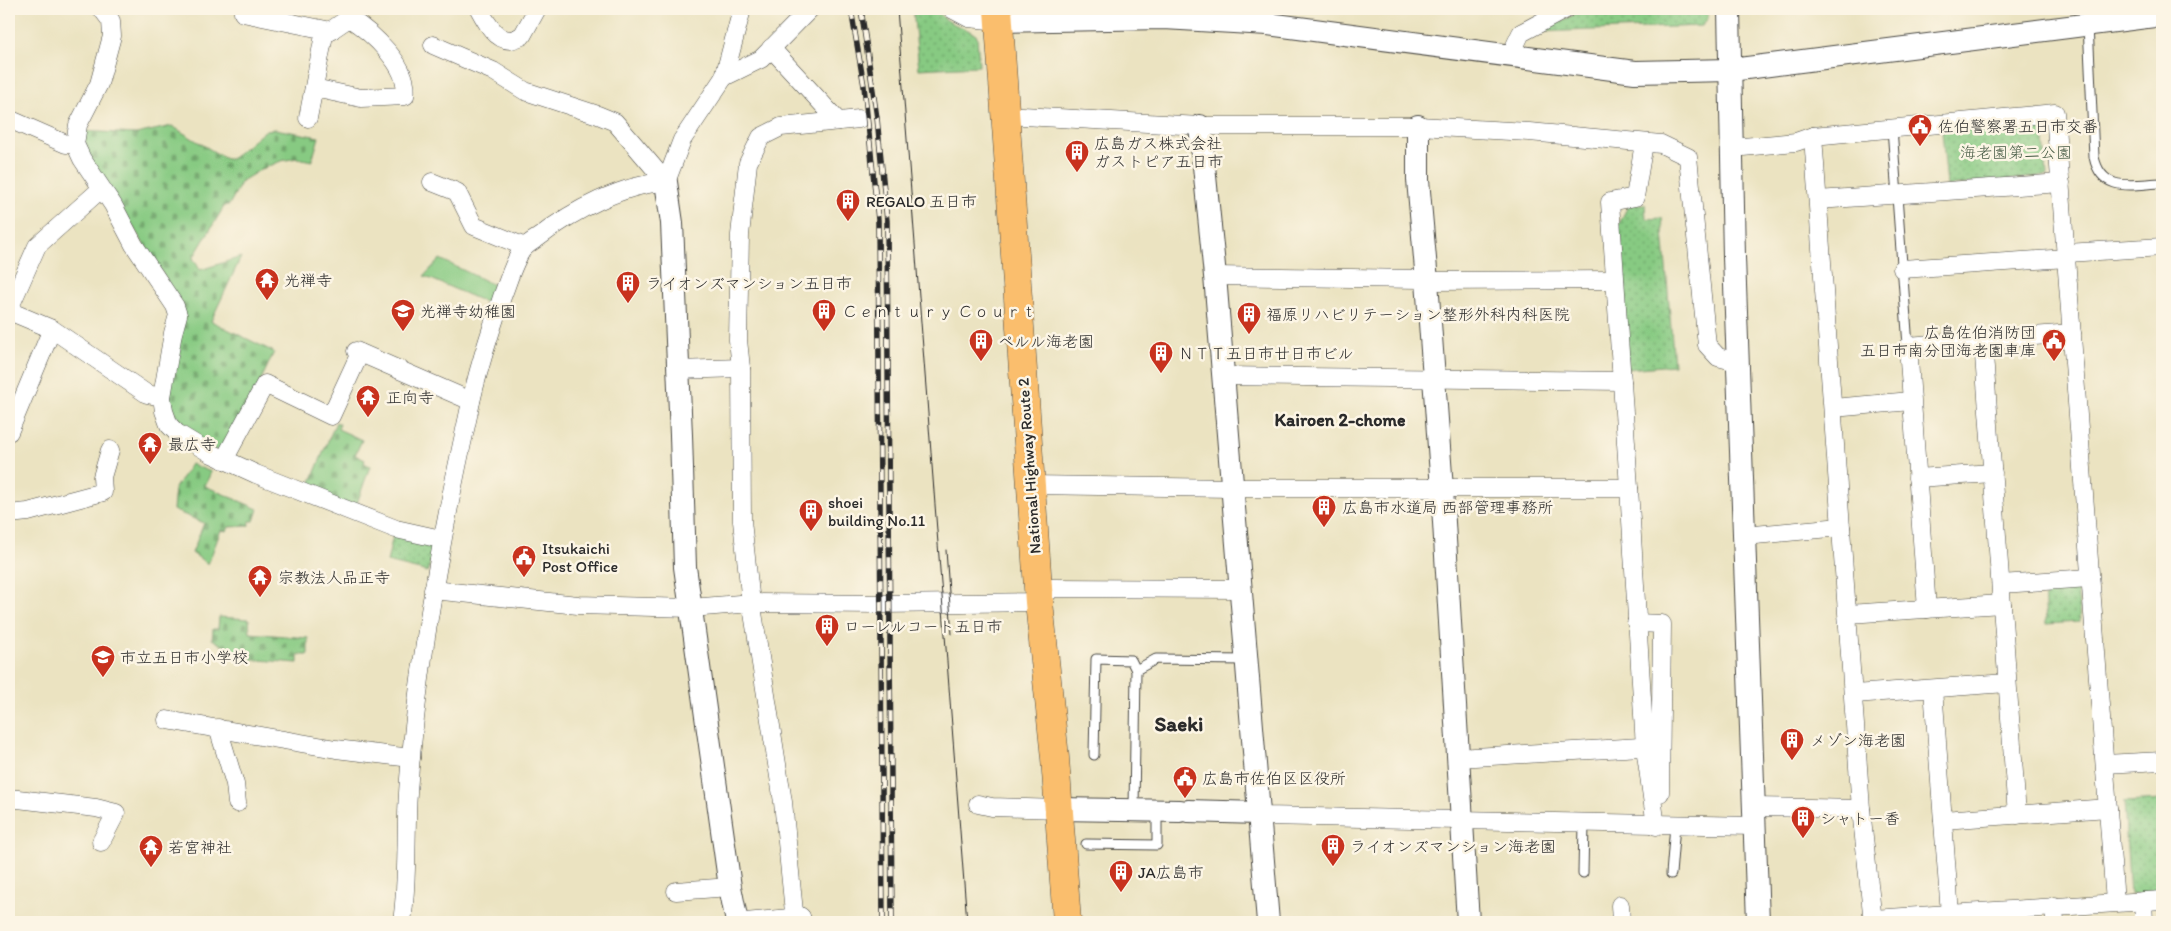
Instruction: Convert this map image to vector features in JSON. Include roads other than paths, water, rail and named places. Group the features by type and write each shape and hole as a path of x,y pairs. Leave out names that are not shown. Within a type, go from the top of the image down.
{"highway":[{"name":"National Highway Route 2","path":"998,15 1039,602 1059,809 1067,922"}],"street":[{"path":"479,9 484,20 498,36 510,40 522,36 537,9"},
{"path":"737,922 730,887 685,567 672,223 666,182 682,140 724,77 742,9"},
{"path":"724,77 761,59 810,9"},
{"path":"952,9 969,18 998,15 1112,14 1268,24 1635,72 1731,70 2162,15"},
{"path":"1510,56 1521,33 1566,9"},
{"path":"1729,9 1738,362 1758,922"},
{"path":"104,10 111,21 112,36 109,50 99,84 78,125 75,144 113,205 134,245 175,306 178,315 173,333 162,398 164,411 170,425 178,433 224,460 396,529 441,539"},
{"path":"243,13 331,31"},
{"path":"308,118 324,35 350,14 383,45 407,86 405,96 361,98 314,88"},
{"path":"434,45 493,71 525,91 614,122 666,182"},
{"path":"771,48 838,121"},
{"path":"1006,114 1200,126 1418,126 1529,132 1661,144 1688,157 1707,345 1718,357 1738,362"},
{"path":"1732,148 1796,142 1813,136 2055,114 2115,902"},
{"path":"802,919 794,912 783,802 752,603 742,521 738,260 742,202 749,160 761,137 781,127 859,119"},
{"path":"10,122 66,144 75,144"},
{"path":"1200,126 1216,276 1268,922"},
{"path":"1418,126 1418,180 1442,489 1468,922"},
{"path":"1813,136 1861,809 1873,921 1958,916 2055,914 2115,902 2162,900"},
{"path":"1644,143 1635,197 1610,202 1636,623 1653,746 1656,826"},
{"path":"432,182 457,192 474,226 525,247"},
{"path":"402,922 407,873 406,820 411,758 421,664 432,590 441,539 471,402 487,341 499,307 508,282 525,247 555,224 586,206 649,182 666,182"},
{"path":"1818,200 2061,182"},
{"path":"101,188 37,246 9,310 52,329 146,394 162,398"},
{"path":"1902,269 2162,247"},
{"path":"1216,276 1427,281 1615,280"},
{"path":"9,432 52,329"},
{"path":"1927,610 1908,346 2072,333"},
{"path":"1983,341 2017,815"},
{"path":"224,460 264,384 331,416 358,352 471,402"},
{"path":"677,370 741,368"},
{"path":"1224,376 1622,381"},
{"path":"1833,408 1912,401"},
{"path":"9,514 28,512 103,492 102,478 110,450"},
{"path":"1917,478 1992,473"},
{"path":"1031,485 1232,488 1629,488"},
{"path":"1744,536 1841,526"},
{"path":"2001,584 2090,578"},
{"path":"432,590 578,605 691,608 752,603 1039,602 1052,588 1241,589"},
{"path":"1848,614 2002,604"},
{"path":"1636,623 1662,624 1653,746"},
{"path":"1854,694 2007,683"},
{"path":"1933,689 1943,820 1958,916"},
{"path":"167,720 336,749 411,758"},
{"path":"218,728 235,784 237,803"},
{"path":"1458,758 1653,746"},
{"path":"2105,764 2162,761"},
{"path":"9,798 96,808 116,813 101,842"},
{"path":"978,804 992,807 1259,813 1265,816 1656,826 1861,809"},
{"path":"1943,820 2108,808"},
{"path":"676,891 730,887"},
{"path":"2143,901 2144,922"},
{"path":"745,922 802,919"}],"lane":[{"path":"2088,24 2096,168 2103,178 2115,184 2162,183"},
{"path":"1892,128 1908,346"},
{"path":"1094,755 1096,659 1131,660 1136,670 1134,810"},
{"path":"1136,670 1156,659 1247,660"},
{"path":"1086,844 1157,845 1157,811"},
{"path":"1583,872 1584,824"},
{"path":"1671,874 1675,825"}],"tram line":[{"path":"897,9 967,922"},
{"path":"946,550 952,634"}],"railway":[{"path":"851,9 864,86 878,220 883,922"},
{"path":"861,9 877,118 887,221 892,922"}],"place":[{"name":"佐伯警察署五日市交番","path":"1920,147"},
{"name":"広島ガス株式会社 ガストピア五日市","path":"1077,173"},
{"name":"REGALO 五日市","path":"848,222"},
{"name":"光禅寺","path":"267,301"},
{"name":"ライオンズマンション五日市","path":"628,304"},
{"name":"光禅寺幼稚園","path":"403,332"},
{"name":"Ｃｅｎｔｕｒｙ Ｃｏｕｒｔ","path":"824,332"},
{"name":"福原リハビリテーション整形外科内科医院","path":"1249,335"},
{"name":"ペルル海老園","path":"981,362"},
{"name":"広島佐伯消防団 五日市南分団海老園車庫","path":"2054,362"},
{"name":"ＮＴＴ五日市廿日市ビル","path":"1161,374"},
{"name":"正向寺","path":"368,418"},
{"name":"最広寺","path":"150,465"},
{"name":"広島市水道局 西部管理事務所","path":"1324,528"},
{"name":"shoei building No.11","path":"811,532"},
{"name":"Itsukaichi Post Office","path":"524,578"},
{"name":"宗教法人品正寺","path":"260,598"},
{"name":"ローレルコート五日市","path":"827,647"},
{"name":"市立五日市小学校","path":"103,678"},
{"name":"メゾン海老園","path":"1792,761"},
{"name":"広島市佐伯区区役所","path":"1185,799"},
{"name":"シャトー香","path":"1803,839"},
{"name":"ライオンズマンション海老園","path":"1333,867"},
{"name":"若宮神社","path":"151,868"},
{"name":"JA広島市","path":"1121,893"}],"district":[{"name":"Kairoen 2-chome","path":"1340,420"},
{"name":"Saeki","path":"1179,723"}],"park label":[{"name":"海老園第二公園","path":"2016,152"}]}
